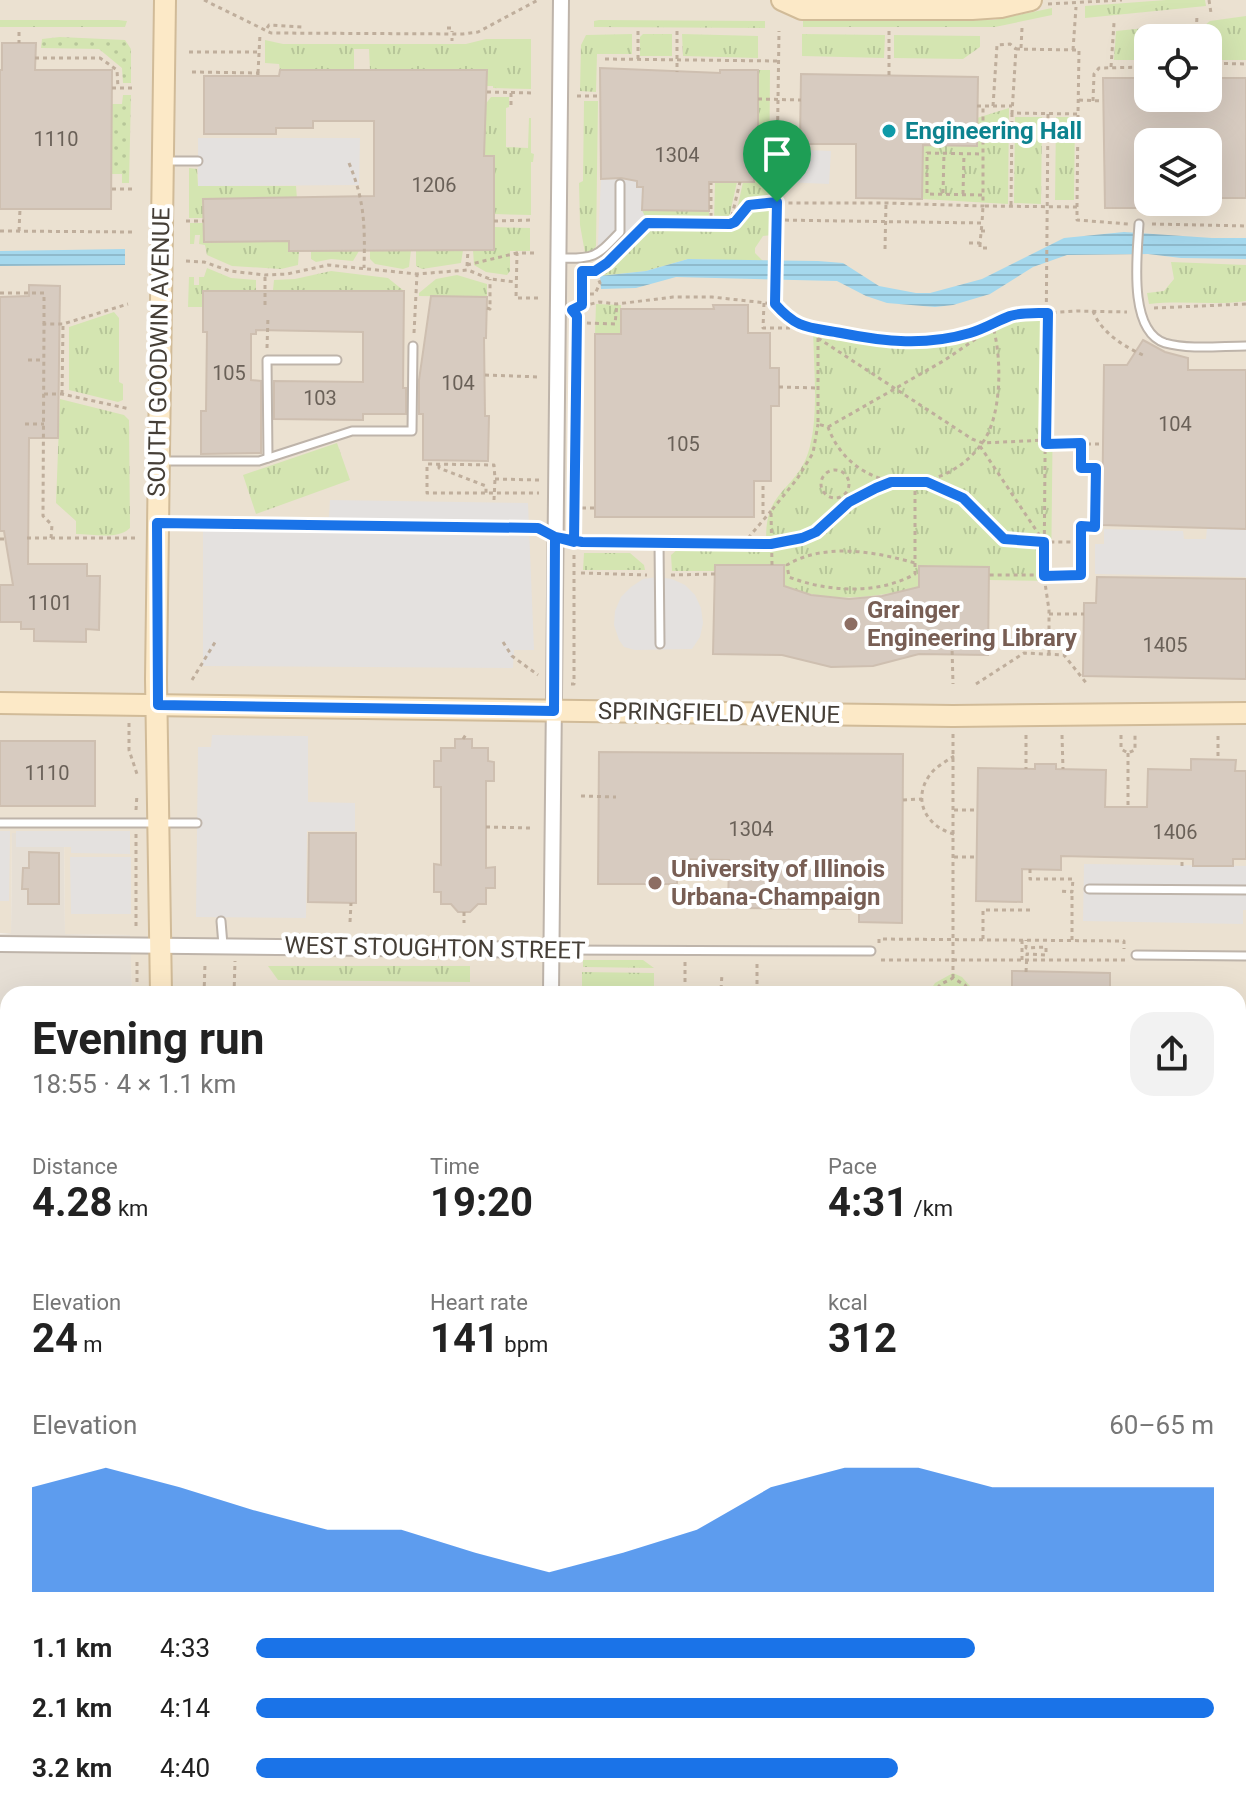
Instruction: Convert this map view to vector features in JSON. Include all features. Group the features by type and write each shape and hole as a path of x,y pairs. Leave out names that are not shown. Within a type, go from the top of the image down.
{"street":[{"name":"SOUTH GOODWIN AVENUE","path":"161,986 157,531 165,0"},
{"path":"551,986 561,0"},
{"path":"782,0 802,9 827,4 972,9 1001,7 1030,0"},
{"name":"SPRINGFIELD AVENUE","path":"0,703 968,716 1246,713"},
{"name":"WEST STOUGHTON STREET","path":"0,944 552,950"}],"lane":[{"path":"162,161 198,161"},
{"path":"560,258 582,259 597,255 620,232 620,184"},
{"path":"1139,226 1137,265 1141,310 1143,325 1152,336 1164,343 1181,346 1246,346"},
{"path":"158,461 259,461 352,431 412,431 413,346"},
{"path":"268,458 267,360 337,360"},
{"path":"157,531 538,528 574,542 659,542 660,644"},
{"path":"0,823 197,823"},
{"path":"1089,889 1246,890"},
{"path":"221,921 223,945"},
{"name":"WEST STOUGHTON STREET","path":"552,950 875,951"},
{"path":"1136,955 1246,956"}],"path":[{"path":"204,0 271,33 463,34 478,32 538,0"},
{"path":"1030,0 1049,4 1122,0"},
{"path":"1209,0 1211,13"},
{"path":"1073,50 1076,7"},
{"path":"1197,15 1197,24"},
{"path":"1111,67 1114,23"},
{"path":"267,28 269,25 302,27"},
{"path":"447,28 452,28 452,32"},
{"path":"1011,207 1012,106 1022,28"},
{"path":"638,31 638,59"},
{"path":"677,31 677,72"},
{"path":"779,31 775,304 804,328"},
{"path":"889,31 889,75"},
{"path":"19,32 19,43"},
{"path":"192,72 258,75 260,34"},
{"path":"993,106 997,45 1010,44 1019,49 1079,50 1077,207"},
{"path":"189,52 259,52"},
{"path":"35,58 100,58 117,70 118,88"},
{"path":"605,59 779,61"},
{"path":"1222,63 1246,64"},
{"path":"1093,101 1094,74 1099,68 1134,67"},
{"path":"112,88 135,88"},
{"path":"487,92 535,93"},
{"path":"511,93 511,107"},
{"path":"577,96 600,96"},
{"path":"758,99 801,100"},
{"path":"1079,100 1103,101"},
{"path":"987,248 980,248 983,154 980,106 1012,106"},
{"path":"1012,113 1078,114"},
{"path":"1048,114 1044,576 1049,614 1049,653"},
{"path":"982,195 927,194 927,153 983,154"},
{"path":"943,195 944,153"},
{"path":"963,195 964,154"},
{"path":"349,163 361,193 365,222 364,268"},
{"path":"730,224 740,182"},
{"path":"711,183 711,225"},
{"path":"112,189 134,189"},
{"path":"630,239 647,223 730,224 749,205 777,202 1048,207"},
{"path":"885,249 886,203"},
{"path":"19,231 20,209"},
{"path":"494,221 534,220"},
{"path":"777,220 982,223"},
{"path":"186,221 204,221"},
{"path":"0,231 135,232"},
{"path":"981,231 989,231"},
{"path":"969,243 980,243"},
{"path":"468,250 468,268"},
{"path":"517,253 516,298 538,298"},
{"path":"186,261 265,275 287,274 328,265 417,274 468,268 517,253 534,253"},
{"path":"468,268 490,279 516,282"},
{"path":"581,294 595,294 598,290 599,277 595,271 582,271 581,294 583,323 615,324 617,304"},
{"path":"413,346 417,274"},
{"path":"265,275 265,305"},
{"path":"487,308 490,309 490,279"},
{"path":"0,293 44,293 43,516 52,525 51,538"},
{"path":"574,684 577,316 572,310 599,302 617,304 673,297 712,297 775,304"},
{"path":"764,303 763,331 804,328 910,343 939,340 998,323"},
{"path":"44,324 63,324 128,304"},
{"path":"818,424 828,427 895,390 1011,316 1093,311 1123,313 1181,306 1246,304"},
{"path":"1093,311 1103,327 1120,343 1145,356"},
{"path":"267,360 268,316"},
{"path":"62,394 63,324"},
{"path":"828,427 840,450 849,459 869,474 891,482 927,482 954,470 982,445 990,432 997,405 998,348 993,327"},
{"path":"743,544 797,479 813,453 818,424 818,330"},
{"path":"818,338 982,445 1044,542"},
{"path":"28,360 44,360"},
{"path":"485,375 540,377"},
{"path":"779,387 818,388"},
{"path":"44,394 62,394 130,409"},
{"path":"25,424 44,424"},
{"path":"982,445 1046,442 1103,444"},
{"path":"989,575 1081,575 1081,526 1095,527 1096,468 1081,468 1081,443"},
{"path":"494,500 494,493 495,479 494,465 427,464 427,493 494,493 539,493"},
{"path":"439,464 439,468 486,486 486,493"},
{"path":"832,470 845,474 849,487 844,495 832,498 824,494 820,486 824,474 832,470"},
{"path":"495,479 539,480"},
{"path":"659,542 771,544 802,538 816,532 849,502 891,482"},
{"path":"927,482 963,498 1004,539 1082,542"},
{"path":"915,483 915,563 915,574 871,588 839,588 786,576 787,565 807,556 826,553 867,552 915,563"},
{"path":"763,486 763,518"},
{"path":"844,495 849,502"},
{"path":"582,508 595,508"},
{"path":"771,511 772,565"},
{"path":"27,538 157,531"},
{"path":"871,588 871,597"},
{"path":"1049,614 1084,614"},
{"path":"192,680 217,639"},
{"path":"503,642 512,656 539,676"},
{"path":"940,647 952,647 953,684"},
{"path":"976,684 1024,653 1064,655 1087,684"},
{"path":"463,739 467,733"},
{"path":"953,734 953,978"},
{"path":"1026,735 1026,769"},
{"path":"1062,735 1063,769"},
{"path":"1121,735 1121,749 1128,753"},
{"path":"1128,753 1135,750 1135,735"},
{"path":"1218,736 1218,760"},
{"path":"1128,753 1128,807"},
{"path":"954,756 930,773 922,799 924,811 934,825 954,834"},
{"path":"581,796 616,797"},
{"path":"903,800 922,799"},
{"path":"954,810 978,810"},
{"path":"486,827 531,828"},
{"path":"954,857 977,857"},
{"path":"1182,859 1182,866"},
{"path":"1030,869 1030,879 1073,879 1072,941"},
{"path":"1059,891 1072,892"},
{"path":"350,922 351,903"},
{"path":"983,939 983,910 1034,910"},
{"path":"464,912 464,923"},
{"path":"1124,960 1124,941 879,939 875,951 879,960 1124,960 1136,955"},
{"path":"1024,940 1026,972"},
{"path":"1024,940 1026,948 1046,947 1046,955 1027,954 1025,961"},
{"path":"685,950 685,986"},
{"path":"757,986 758,950"},
{"path":"137,959 137,986"},
{"path":"204,986 205,960"},
{"path":"234,986 235,961"},
{"path":"721,986 722,974"},
{"path":"939,986 953,978"},
{"path":"953,978 966,986"}],"shaded area":[{"name":"University of Illinois Urbana-Champaign","path":"0,0 1246,0 1246,986 132,986 130,935 65,934 64,833 12,833 11,933 0,933"},
{"path":"198,138 360,138 359,185 198,186"},
{"path":"784,149 831,151 829,184 782,182"},
{"path":"601,179 637,180 643,187 642,210 647,221 597,263"},
{"path":"330,500 528,503 534,650 514,650 513,668 203,666 203,517 329,517"},
{"path":"1207,528 1246,528 1246,577 1095,574 1095,544 1104,544 1104,529 1183,531 1184,539 1206,539"},
{"path":"658,577 685,585 695,595 703,623 700,637 692,649 635,650 624,647 619,640 614,625 615,611 621,597 643,579"},
{"path":"212,735 308,736 308,802 355,803 355,831 307,831 306,918 196,917 198,747 211,747"},
{"path":"0,831 10,831 9,901 0,901"},
{"path":"16,831 130,831 130,854 71,853 71,847 16,847"},
{"path":"12,833 64,833 65,934 131,935 132,986 0,986 0,934 11,933"},
{"path":"70,857 131,857 131,914 71,914"},
{"path":"1084,864 1246,866 1243,924 1083,921"}],"green space":[{"path":"1205,0 1206,6 1085,18 1085,6"},
{"path":"1052,8 1052,15 995,27 803,27 803,21 994,20"},
{"path":"1246,16 1246,60 1222,60 1222,24 1206,24"},
{"path":"0,20 127,21 125,27 0,27"},
{"path":"594,21 765,21 765,28 594,27"},
{"path":"1134,29 1134,60 1114,60 1116,31"},
{"path":"632,34 632,54 597,54 596,92 580,91 581,45 586,35"},
{"path":"643,34 672,34 672,56 640,56 640,37"},
{"path":"682,34 758,36 758,58 683,56"},
{"path":"802,34 885,35 884,58 802,56"},
{"path":"894,35 980,36 980,47 963,59 894,58"},
{"path":"42,39 125,40 131,49 131,83 123,83 122,68 99,49 41,48"},
{"path":"486,39 531,39 531,89 487,86 487,70 370,70 369,49 354,49 354,70 280,70 279,64 265,63 265,40 283,44 466,44"},
{"path":"758,70 770,70 769,198 747,203 735,219 743,182 754,182"},
{"path":"123,95 131,95 129,183 122,183 122,174 112,174 112,104 122,104"},
{"path":"491,97 509,97 506,147 528,148 531,118 531,153 534,154 531,162 531,215 494,214 494,157 484,156 484,106"},
{"path":"584,101 598,101 596,246 593,251 585,253 580,225 579,183 583,181"},
{"path":"1009,108 1008,204 922,199 923,145 976,146 977,118"},
{"path":"1015,117 1042,117 1041,204 1014,203"},
{"path":"1056,117 1075,117 1074,200 1055,200"},
{"path":"189,168 197,169 198,186 296,186 297,199 204,199 204,218 189,218"},
{"path":"715,182 737,182 728,222 714,222"},
{"path":"765,205 772,207 772,235 763,236 755,248 755,253 763,261 688,259 646,271 600,276 599,271 634,243 648,225 734,227 749,209"},
{"path":"634,208 709,211 709,222 647,221 633,231"},
{"path":"190,223 204,223 204,242 289,241 289,251 299,251 298,265 281,269 232,266 207,255 205,245 199,244 200,235 195,235 194,244 190,244"},
{"path":"494,227 530,228 530,251 510,251 510,271 507,275 486,272 474,265 473,250"},
{"path":"370,250 411,250 409,267 403,269 375,264 370,259"},
{"path":"416,250 463,250 461,263 422,269 416,266"},
{"path":"311,251 359,251 353,261 331,259 316,262 311,259"},
{"path":"1171,262 1246,265 1246,301 1149,304 1147,293 1164,291 1174,279"},
{"path":"207,268 231,278 256,280 256,291 203,291 203,307 188,307 189,277 194,277 194,285 199,285 199,277 204,277"},
{"path":"331,271 388,278 404,291 273,290 274,280"},
{"path":"457,275 487,284 487,297 419,296 436,279"},
{"path":"596,304 621,305 621,334 595,334"},
{"path":"1015,310 1054,310 1051,581 989,580 988,567 919,566 919,587 868,596 834,597 784,586 784,565 672,571 671,555 678,549 767,549 769,513 805,461 813,432 813,322 870,335 916,338 961,330"},
{"path":"114,312 119,318 119,382 123,384 123,400 118,402 69,390 69,327"},
{"path":"60,399 124,415 129,420 130,528 125,532 112,535 76,534 76,521 56,503"},
{"path":"337,443 350,480 256,514 243,475"},
{"path":"584,553 630,553 644,565 645,570 583,570"},
{"path":"583,960 643,960 654,968 583,967"},
{"path":"268,966 470,966 470,982 278,980"},
{"path":"582,972 654,973 654,986 582,986"},
{"path":"953,973 970,986 933,986"}],"water":[{"path":"1124,232 1246,238 1246,259 1148,254 1067,255 1033,267 990,294 935,307 887,303 837,281 676,277 636,288 601,289 600,276 646,271 688,259 843,263 879,286 930,293 982,279 1064,238"},
{"path":"125,249 125,265 0,266 0,251"}],"building":[{"path":"2,43 36,43 35,70 112,70 111,209 0,209"},
{"path":"600,68 720,73 720,70 758,70 754,182 709,182 709,211 642,210 643,187 637,187 637,181 601,179"},
{"path":"280,70 487,70 484,156 494,156 494,250 289,251 289,241 204,242 203,199 374,196 374,121 313,121 313,128 276,128 276,134 204,134 204,76 279,76"},
{"name":"Engineering Hall","path":"801,74 978,77 977,146 923,145 922,199 856,198 856,144 800,144"},
{"path":"1103,78 1134,78 1134,112 1222,112 1222,78 1246,78 1246,198 1222,198 1222,128 1134,128 1134,208 1105,208"},
{"path":"29,285 60,286 58,438 29,438 28,564 87,564 87,576 100,576 99,630 86,629 86,642 34,641 34,629 21,629 21,622 0,622 0,585 13,585 4,531 0,531 0,297 29,296"},
{"path":"203,291 404,291 403,388 406,388 406,414 363,414 363,420 274,419 274,381 363,382 363,332 256,330 256,334 251,334 251,380 261,381 261,453 201,454 201,411 206,411 207,332 203,332"},
{"path":"431,296 487,297 484,338 485,416 489,416 488,461 423,460 419,380"},
{"path":"713,305 748,305 748,333 770,333 770,368 779,368 779,406 771,406 771,481 754,481 754,517 595,517 595,334 621,334 621,309 714,309"},
{"path":"1143,340 1165,352 1188,358 1188,370 1246,370 1246,529 1102,525 1104,365 1127,365"},
{"name":"Grainger Engineering Library","path":"715,565 784,565 784,586 811,595 849,599 882,596 919,587 919,566 989,567 988,655 919,654 873,666 831,667 782,655 713,654"},
{"path":"1097,577 1246,579 1246,679 1083,676 1084,603 1096,603"},
{"path":"455,739 472,739 472,748 488,748 488,761 494,762 494,781 486,781 486,868 495,867 495,888 486,888 486,904 478,904 470,912 458,912 451,904 441,904 441,892 434,892 434,864 441,865 441,787 434,787 434,761 441,761 441,748 455,748"},
{"path":"0,741 95,741 95,806 0,806"},
{"path":"599,752 903,754 902,923 859,922 859,909 728,908 729,860 677,859 677,884 598,884"},
{"path":"1191,759 1236,760 1235,771 1246,771 1246,859 1233,859 1233,866 1193,866 1193,859 1061,856 1061,870 1022,869 1022,902 976,901 978,768 1035,769 1035,764 1056,764 1056,769 1106,770 1105,807 1147,807 1148,769 1191,770"},
{"path":"309,833 356,833 356,903 308,902"},
{"path":"29,852 59,853 59,904 28,904 28,889 22,889 23,868 29,868"},
{"path":"1012,971 1110,973 1110,986 1012,986"}],"place":[{"name":"Engineering Hall","path":"889,131"},
{"name":"Grainger Engineering Library","path":"851,624"},
{"name":"University of Illinois Urbana-Champaign","path":"655,883"}],"route":[{"path":"777,202 749,205 730,224 647,223 607,263 595,271 582,271 582,305 572,310 577,316 574,542 538,528 157,523 158,705 554,711 555,537 574,542 771,544 816,532 849,502 891,482 927,482 949,490 963,498 1004,539 1044,542 1044,576 1081,575 1081,526 1095,527 1096,468 1081,468 1081,443 1046,444 1048,313 1011,316 969,333 910,343 804,328 775,304 777,202"}]}
